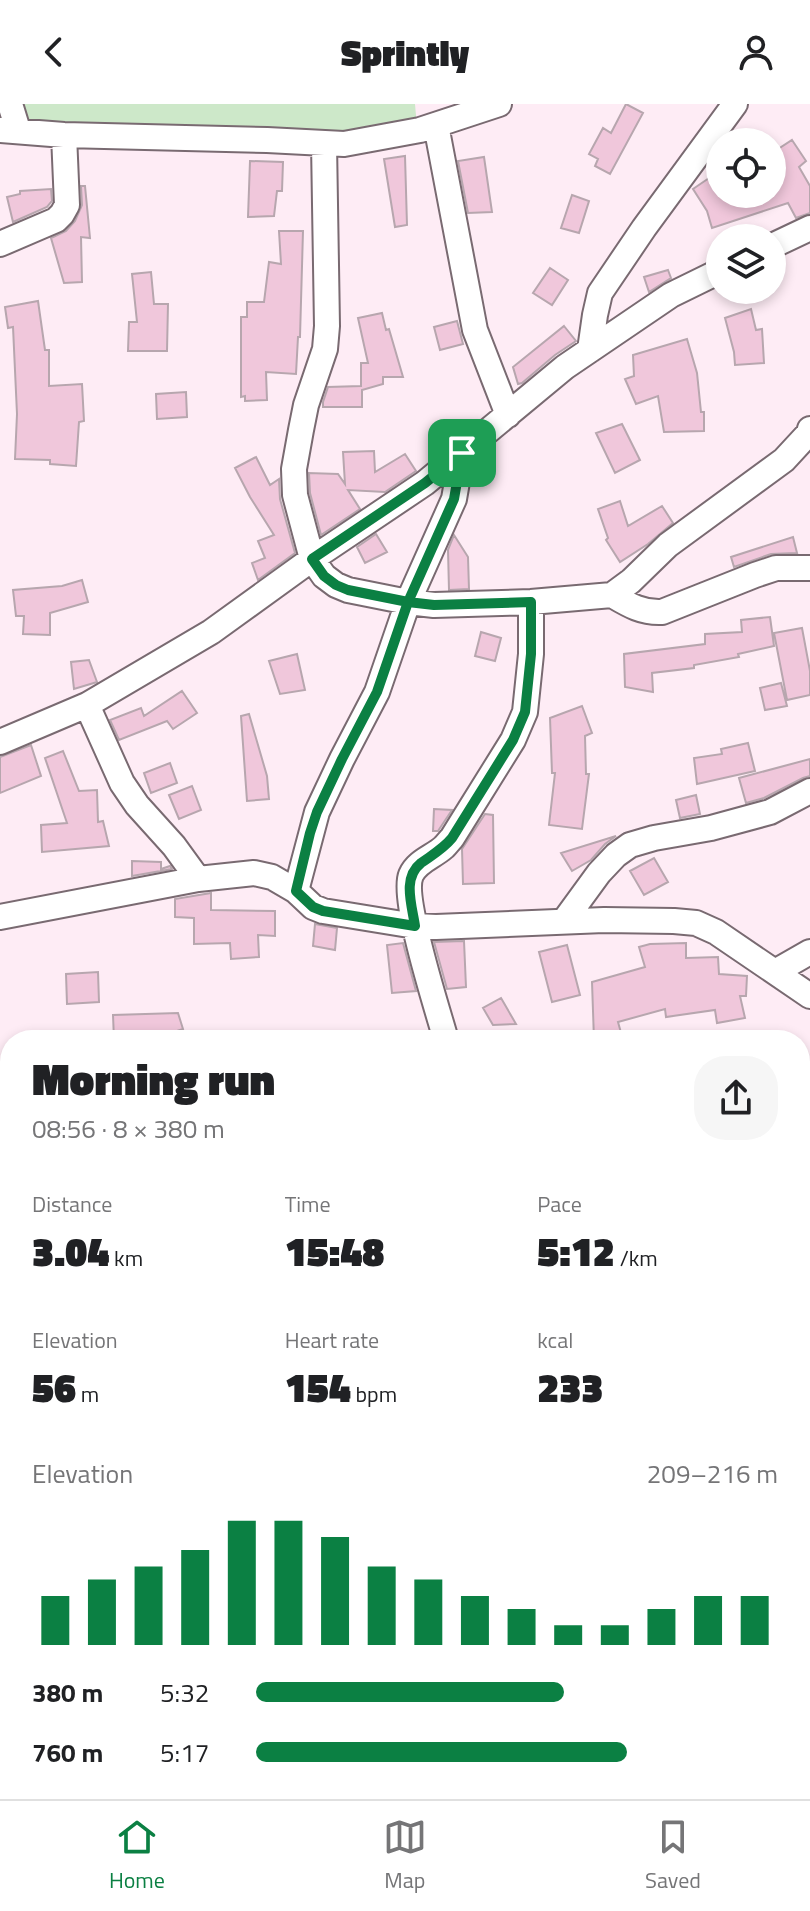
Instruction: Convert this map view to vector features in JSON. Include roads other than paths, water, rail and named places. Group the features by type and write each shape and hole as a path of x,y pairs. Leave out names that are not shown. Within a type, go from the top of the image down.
{"street":[{"path":"10,104 9,130 64,135 324,143 353,143 436,125 499,104"},
{"path":"590,350 600,293 652,216 735,104"},
{"path":"436,125 475,330 508,415"},
{"path":"0,244 56,220 62,214 67,205 64,135"},
{"path":"324,143 325,349 306,405 294,469 295,495 312,559 324,576 336,585 348,590 434,605 531,602 612,595 668,545 784,460 810,429"},
{"path":"786,239 810,228"},
{"path":"0,742 87,705 211,632 425,483 565,367 671,295 706,278"},
{"path":"296,891 317,812 377,692 408,602 454,499 462,453"},
{"path":"612,595 637,610 662,612 776,568 810,568"},
{"path":"443,1030 415,926 409,883 417,866 444,848 452,838 513,740 525,712 531,654 531,602"},
{"path":"87,705 122,783 198,879"},
{"path":"564,921 599,873 630,845 770,812 810,791"},
{"path":"0,917 198,879 254,873 272,877 323,911 415,926 564,921 696,923 716,932 810,996"},
{"path":"775,972 810,952"}]}
